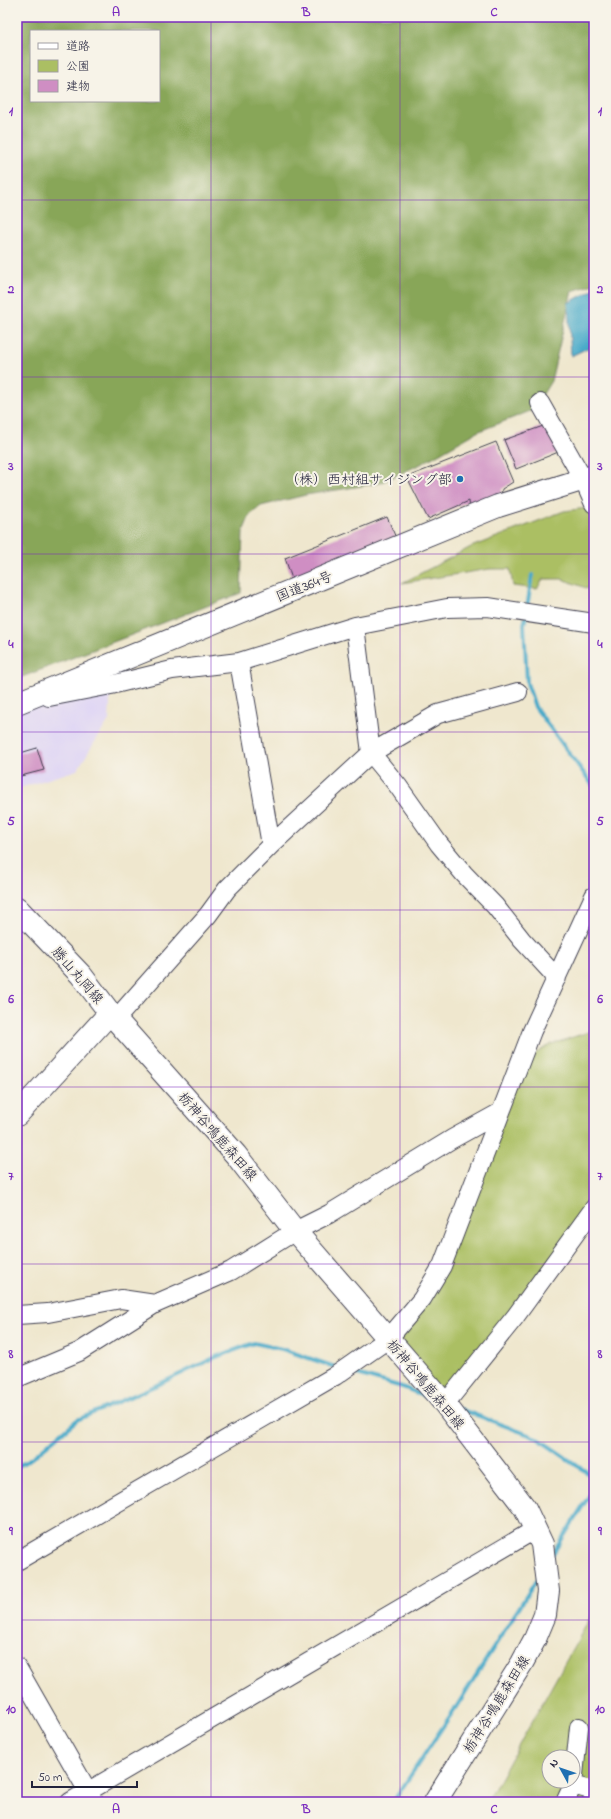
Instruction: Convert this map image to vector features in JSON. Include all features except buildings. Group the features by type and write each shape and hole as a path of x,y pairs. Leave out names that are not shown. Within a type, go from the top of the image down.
{"main road":[{"name":"国道364号","path":"22,702 498,506 589,478"},
{"name":"勝山丸岡線","path":"17,908 81,975 113,1016 17,1115"},
{"name":"栃神谷鳴鹿森田線","path":"113,1016 236,1155 295,1231 445,1404 525,1508 539,1536 548,1591 545,1615 535,1639 522,1663 435,1802"}],"street":[{"path":"540,403 589,478 594,504"},
{"path":"22,702 111,685 172,670 239,662 355,626 447,608 488,607 594,623"},
{"path":"355,626 371,753 398,786 439,844 557,978"},
{"path":"239,662 271,845"},
{"path":"113,1016 208,915 227,889 271,845 371,753 438,714 518,692"},
{"path":"17,1561 335,1376 388,1339 422,1299 442,1266 499,1113 532,1031 594,896"},
{"path":"17,1378 79,1352 155,1304 231,1271 295,1231 329,1214 452,1139 499,1113"},
{"path":"445,1404 515,1317 594,1208"},
{"path":"17,1315 48,1313 121,1299 155,1304"},
{"path":"70,1802 91,1797 539,1536"},
{"path":"17,1667 91,1797"},
{"path":"577,1749 579,1727"},
{"path":"581,1787 594,1791"},
{"path":"565,1802 571,1789"}],"shaded area":[{"path":"111,685 109,720 77,770 17,789 17,707"}],"green space":[{"path":"17,17 594,17 594,284 572,291 551,381 533,410 477,432 421,464 380,483 306,495 261,506 250,515 243,532 241,593 17,679"},
{"path":"594,507 594,591 562,579 543,579 537,589 513,586 510,569 490,569 402,583 471,547 564,511"},
{"path":"594,1030 594,1209 445,1404 388,1339 422,1299 524,1061 549,1045"},
{"path":"594,1611 594,1802 487,1802"}],"water":[{"path":"594,289 594,345 571,356 568,303"}],"waterway":[{"path":"527,608 532,575"},
{"path":"526,617 524,624 527,683 535,707 594,787"},
{"path":"17,1467 33,1457 77,1420 216,1357 254,1343 282,1349 338,1368"},
{"path":"350,1372 402,1387 427,1397"},
{"path":"460,1409 537,1438 594,1477"},
{"path":"552,1555 594,1488"},
{"path":"393,1802 458,1704 539,1576"}],"place":[{"name":"（株）西村組サイジング部","path":"460,479"}]}
